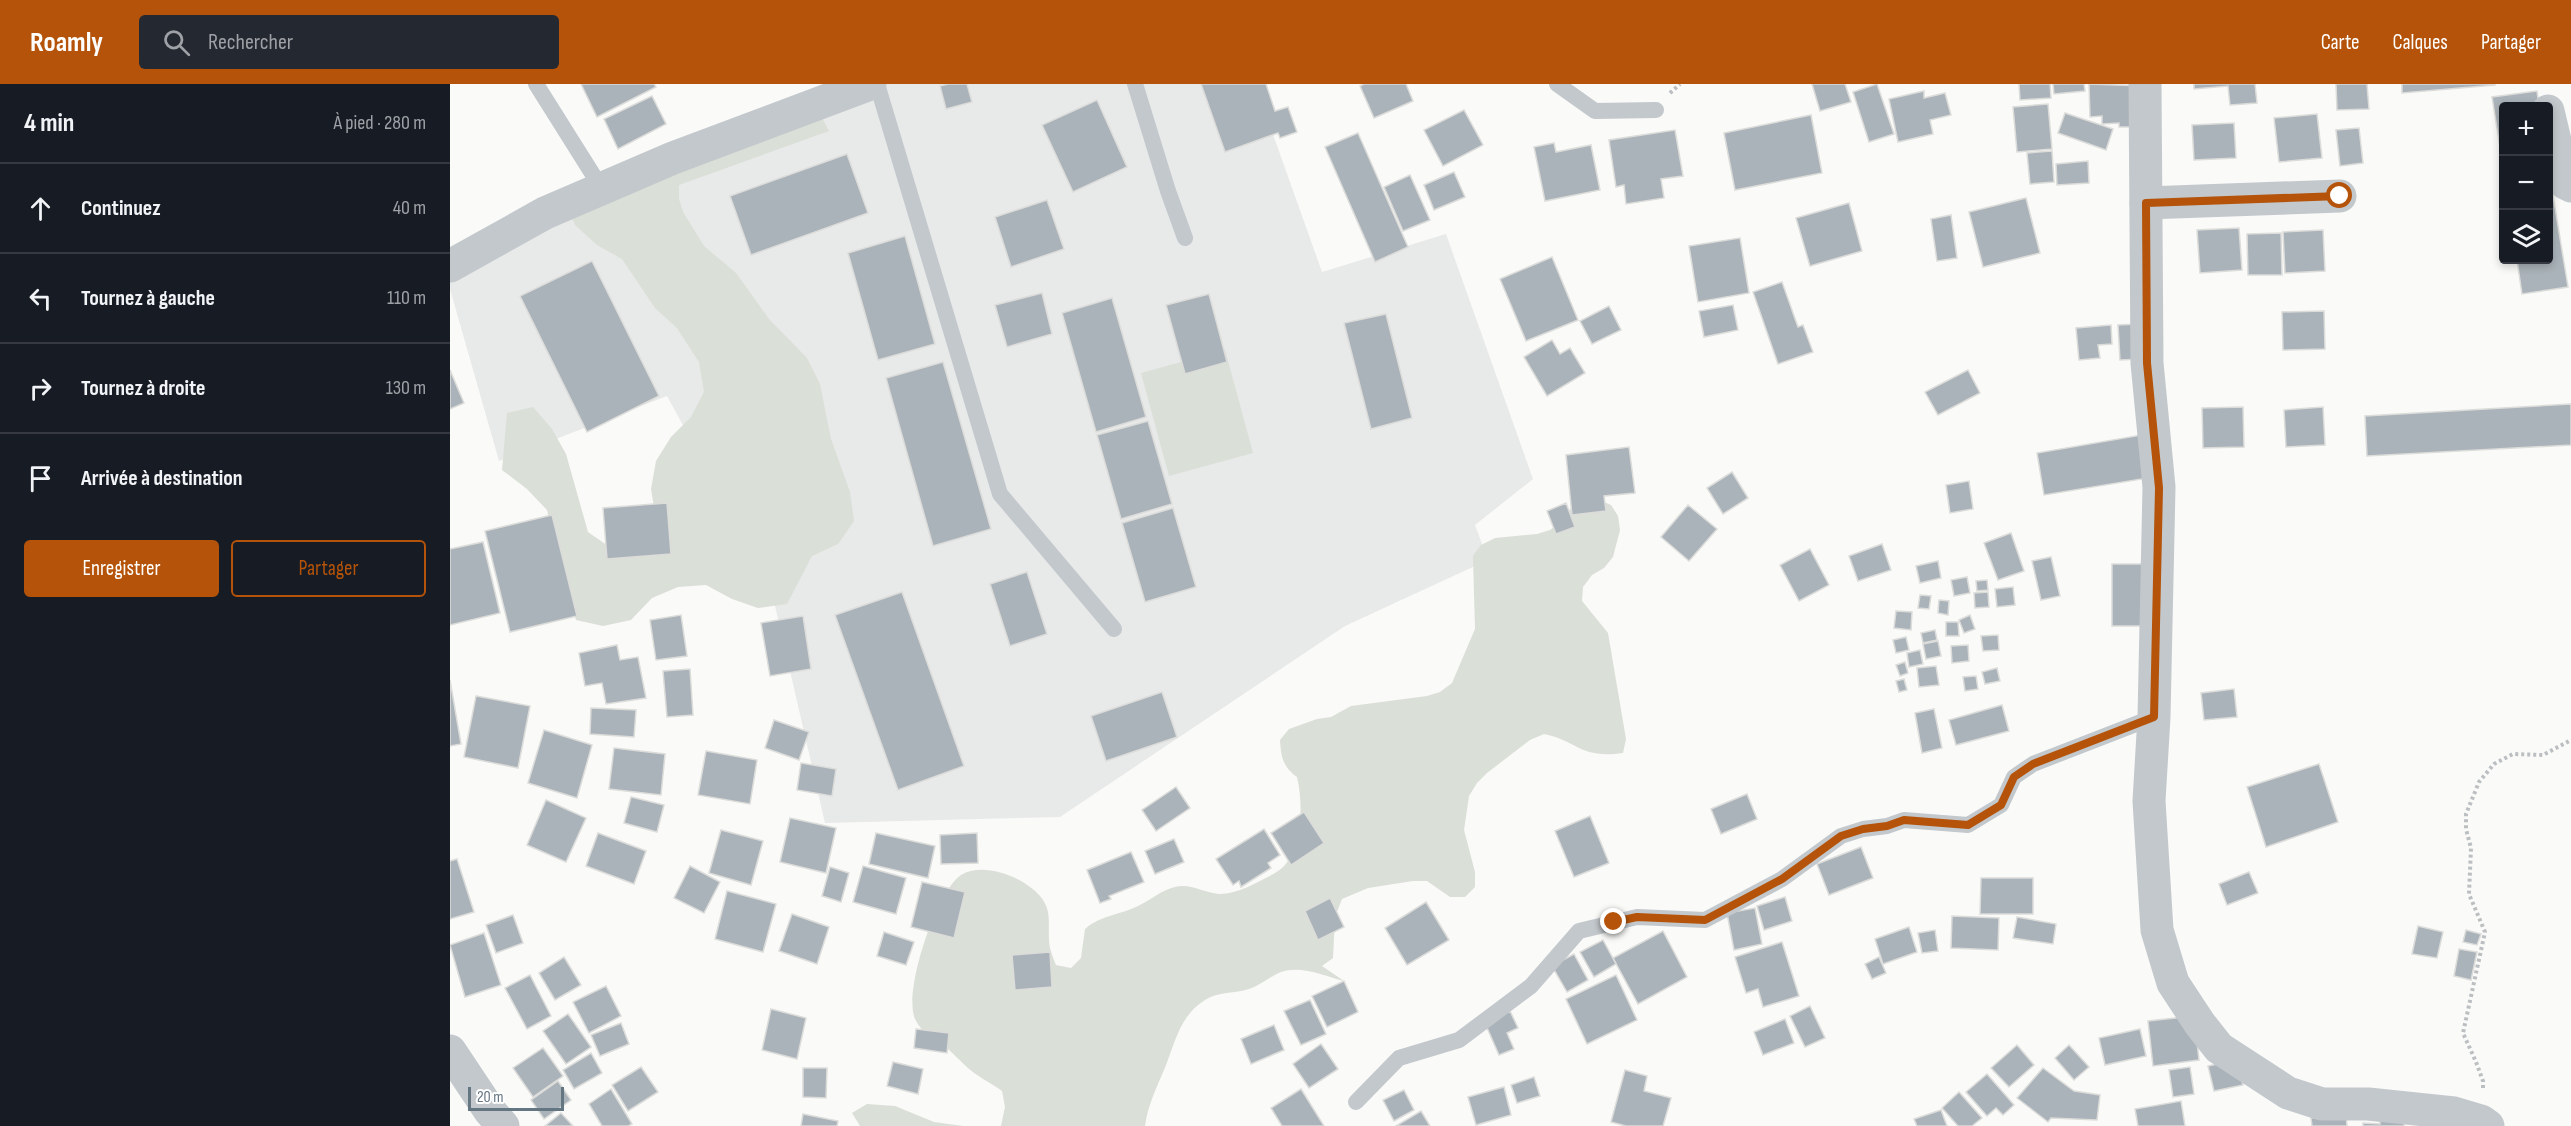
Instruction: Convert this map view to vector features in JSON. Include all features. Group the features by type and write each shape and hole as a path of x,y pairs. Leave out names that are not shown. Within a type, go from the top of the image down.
{"street":[{"path":"450,266 545,213 673,158 870,84"},
{"path":"2145,84 2147,363 2159,488 2154,717 2149,801 2157,930 2173,983 2219,1048 2288,1093 2322,1104 2368,1104 2424,1108 2454,1113 2485,1124"},
{"path":"2542,84 2546,102"},
{"path":"2553,132 2565,183 2571,186"},
{"path":"2146,203 2340,196"},
{"path":"450,1051 490,1111 503,1126"}],"lane":[{"path":"536,84 602,189"},
{"path":"877,84 1000,494 1114,629"},
{"path":"1135,84 1185,238"},
{"path":"1557,84 1595,111 1656,110"},
{"path":"1356,1102 1399,1058 1459,1040 1531,986 1579,931 1637,917 1705,920 1782,879 1841,836 1863,829 1887,826 1904,820 1968,825 2001,805 2014,777 2033,764 2154,717"}],"path":[{"path":"2485,1124 2483,1081 2463,1033 2485,932 2469,894 2471,848 2466,829 2466,814 2479,782 2494,764 2512,754 2543,755 2571,740"}],"shaded area":[{"path":"853,84 1255,84 1322,272 1446,234 1533,479 1475,525 1488,560 1345,626 1060,817 825,823 770,584 667,396 499,461 450,289 450,252"},
{"path":"814,103 829,131 679,185 679,199 683,212 704,246 736,273 769,319 807,358 820,384 831,439 850,492 854,521 838,544 812,556 787,604 758,608 732,599 706,585 678,587 652,598 631,620 603,626 576,620 547,510 527,489 502,470 507,413 533,407 552,429 566,454 588,532 611,548 656,519 651,489 656,461 671,437 691,417 704,392 699,362 677,328 655,308 622,259 597,245 575,225 564,199"},
{"path":"1225,350 1253,453 1169,476 1141,373"},
{"path":"1597,499 1611,505 1618,516 1620,530 1613,557 1604,568 1592,575 1583,587 1582,601 1608,633 1626,739 1623,753 1597,754 1544,734 1530,740 1487,773 1469,796 1464,830 1475,872 1475,887 1465,897 1450,897 1427,881 1413,881 1368,888 1342,899 1335,917 1333,958 1322,966 1344,981 1313,972 1289,970 1244,991 1215,995 1205,1000 1189,1014 1179,1031 1153,1097 1145,1126 1001,1126 1005,1107 1002,1091 972,1071 926,1033 915,1019 914,988 924,943 932,921 951,885 961,875 981,870 1004,874 1025,883 1040,896 1046,906 1049,917 1051,953 1056,965 1071,968 1081,958 1085,929 1091,924 1143,904 1165,890 1175,887 1186,886 1224,894 1244,888 1276,873 1291,856 1300,822 1297,777 1286,765 1280,746 1280,740 1289,729 1317,719 1331,717 1351,706 1427,696 1440,692 1452,683 1475,629 1473,556 1481,545 1495,538 1537,534 1550,530 1561,522 1571,508"},
{"path":"867,1104 895,1106 934,1122 963,1126 860,1126 852,1113"}],"building":[{"path":"581,84 654,84 656,87 597,117"},
{"path":"967,84 972,102 946,109 940,86"},
{"path":"1201,84 1266,84 1275,111 1288,107 1297,132 1280,138 1278,133 1225,152"},
{"path":"1364,84 1406,84 1413,101 1374,118 1360,86"},
{"path":"1812,84 1845,84 1851,102 1820,111"},
{"path":"1877,84 1894,134 1869,142 1853,92"},
{"path":"2019,84 2050,84 2051,98 2020,100"},
{"path":"2053,84 2084,84 2085,91 2054,94"},
{"path":"2089,84 2142,86 2141,127 2119,127 2119,123 2102,124 2102,116 2090,117"},
{"path":"2194,84 2255,84 2257,103 2230,105 2228,86 2194,89"},
{"path":"2336,84 2367,84 2369,109 2337,110"},
{"path":"2402,84 2495,84 2495,85 2402,93"},
{"path":"1924,91 1924,98 1945,93 1951,115 1930,120 1933,134 1898,142 1889,99"},
{"path":"2537,91 2538,102 2499,102 2499,141 2492,97"},
{"path":"652,96 666,124 618,149 604,119"},
{"path":"1097,100 1127,167 1073,192 1042,125"},
{"path":"2048,104 2052,149 2017,152 2013,107"},
{"path":"1464,110 1483,145 1443,166 1424,130"},
{"path":"2065,113 2113,129 2106,150 2058,133"},
{"path":"2317,114 2322,158 2279,162 2274,118"},
{"path":"1811,115 1822,173 1735,190 1724,133"},
{"path":"2234,123 2236,158 2194,160 2192,125"},
{"path":"2359,128 2363,163 2340,166 2336,130"},
{"path":"1675,130 1683,176 1661,179 1664,198 1626,204 1624,185 1616,187 1609,140"},
{"path":"1358,133 1408,247 1375,262 1325,147"},
{"path":"1554,143 1556,152 1591,145 1600,190 1545,201 1534,147"},
{"path":"2052,151 2054,182 2030,184 2027,153"},
{"path":"847,154 868,213 751,255 730,196"},
{"path":"2088,161 2089,183 2057,185 2056,164"},
{"path":"1454,172 1465,197 1434,210 1424,185"},
{"path":"1410,175 1430,220 1403,231 1384,187"},
{"path":"2553,196 2568,287 2522,294 2518,264 2553,264"},
{"path":"2026,198 2040,253 1983,267 1969,212"},
{"path":"1047,200 1064,249 1011,267 995,217"},
{"path":"1849,203 1862,251 1810,266 1796,218"},
{"path":"1951,215 1957,258 1937,261 1931,219"},
{"path":"2239,228 2242,270 2200,273 2197,230"},
{"path":"2323,230 2325,271 2285,273 2283,232"},
{"path":"2281,233 2282,275 2248,275 2247,234"},
{"path":"905,236 935,344 878,360 848,253"},
{"path":"1740,238 1749,293 1698,302 1689,246"},
{"path":"1552,257 1578,320 1526,341 1500,279"},
{"path":"592,261 659,396 587,432 520,296"},
{"path":"1782,282 1798,327 1803,325 1813,352 1778,364 1753,292"},
{"path":"1042,293 1052,334 1007,347 995,305"},
{"path":"1209,294 1227,362 1185,374 1166,305"},
{"path":"1112,298 1146,417 1096,432 1062,313"},
{"path":"1733,305 1738,330 1704,337 1699,311"},
{"path":"1609,306 1621,330 1592,344 1580,321"},
{"path":"2324,311 2325,349 2283,350 2282,312"},
{"path":"1386,314 1412,418 1371,429 1344,323"},
{"path":"2139,324 2141,359 2120,360 2118,325"},
{"path":"2111,325 2112,344 2098,345 2100,358 2079,360 2076,328"},
{"path":"1552,340 1560,354 1570,348 1585,373 1547,396 1524,357"},
{"path":"943,362 991,529 933,546 886,378"},
{"path":"450,370 464,403 450,409"},
{"path":"1968,370 1980,393 1938,415 1925,392"},
{"path":"2571,404 2571,445 2367,456 2365,416"},
{"path":"2243,407 2244,447 2203,448 2202,408"},
{"path":"2323,407 2325,445 2286,447 2284,410"},
{"path":"1148,421 1172,504 1121,519 1097,435"},
{"path":"2153,433 2160,476 2044,495 2037,453"},
{"path":"1629,447 1635,493 1604,496 1606,511 1572,515 1566,455"},
{"path":"1732,472 1748,498 1723,514 1707,488"},
{"path":"1969,481 1973,509 1950,513 1946,485"},
{"path":"667,503 671,554 607,559 603,508"},
{"path":"1566,503 1575,527 1556,534 1547,511"},
{"path":"1688,505 1717,529 1689,561 1661,537"},
{"path":"1173,508 1196,587 1145,602 1122,523"},
{"path":"552,515 577,616 510,632 485,531"},
{"path":"2011,533 2024,571 1998,580 1984,543"},
{"path":"483,542 500,613 450,625 450,549"},
{"path":"1882,544 1891,570 1858,581 1849,556"},
{"path":"1810,549 1829,585 1799,601 1780,565"},
{"path":"2051,557 2060,596 2041,600 2032,561"},
{"path":"1938,561 1941,578 1920,583 1916,566"},
{"path":"2112,564 2153,564 2157,626 2112,626"},
{"path":"1027,572 1047,634 1010,646 990,584"},
{"path":"1967,577 1970,593 1954,596 1951,580"},
{"path":"1987,580 1988,590 1977,591 1976,581"},
{"path":"2013,587 2015,605 1997,607 1995,589"},
{"path":"902,592 964,766 898,790 835,615"},
{"path":"1988,592 1989,607 1975,608 1974,593"},
{"path":"1920,595 1931,596 1929,609 1918,608"},
{"path":"1939,600 1949,601 1948,615 1938,613"},
{"path":"1896,611 1912,612 1911,630 1894,628"},
{"path":"681,615 687,656 656,660 650,620"},
{"path":"1970,615 1975,629 1964,633 1959,620"},
{"path":"803,616 811,669 770,676 761,623"},
{"path":"1946,622 1958,622 1959,636 1946,636"},
{"path":"1935,630 1937,640 1923,643 1921,633"},
{"path":"1998,635 1999,650 1983,651 1981,636"},
{"path":"1906,637 1909,650 1896,653 1893,640"},
{"path":"1938,641 1941,656 1926,659 1923,644"},
{"path":"617,645 620,660 638,657 646,698 606,704 602,683 585,686 579,653"},
{"path":"1968,645 1969,661 1952,663 1951,646"},
{"path":"1920,650 1923,664 1909,667 1907,653"},
{"path":"1905,662 1908,673 1900,676 1896,665"},
{"path":"1936,666 1939,685 1919,687 1917,668"},
{"path":"1997,668 2000,681 1985,684 1982,672"},
{"path":"690,669 693,715 667,717 663,671"},
{"path":"1976,676 1978,689 1965,691 1963,677"},
{"path":"1904,679 1907,690 1899,692 1896,681"},
{"path":"450,680 461,744 450,746"},
{"path":"2234,689 2237,717 2204,720 2201,693"},
{"path":"1162,692 1177,737 1106,761 1091,716"},
{"path":"476,696 530,706 518,768 464,757"},
{"path":"2002,705 2009,731 1956,745 1949,720"},
{"path":"591,708 636,710 634,737 590,734"},
{"path":"1934,709 1942,748 1922,753 1915,713"},
{"path":"774,720 809,732 799,760 765,748"},
{"path":"544,730 592,745 577,798 528,783"},
{"path":"614,748 665,754 661,795 609,789"},
{"path":"706,751 757,760 750,804 698,795"},
{"path":"801,763 836,769 832,796 797,790"},
{"path":"2319,764 2338,822 2266,847 2247,787"},
{"path":"1176,787 1190,808 1156,831 1142,810"},
{"path":"1747,794 1757,819 1721,834 1711,809"},
{"path":"631,797 664,805 657,832 624,823"},
{"path":"546,800 586,818 566,862 527,845"},
{"path":"1304,812 1324,843 1291,865 1271,833"},
{"path":"1590,816 1609,863 1574,877 1555,831"},
{"path":"790,818 836,828 826,873 780,862"},
{"path":"1264,829 1280,855 1268,863 1271,868 1241,887 1239,881 1233,885 1216,859"},
{"path":"721,830 763,841 751,885 709,873"},
{"path":"598,833 646,851 634,884 586,866"},
{"path":"876,833 935,846 928,878 869,864"},
{"path":"977,833 978,863 941,864 940,835"},
{"path":"1174,839 1184,862 1155,874 1145,851"},
{"path":"1861,847 1873,878 1829,895 1817,864"},
{"path":"1131,852 1144,882 1109,896 1111,899 1100,903 1087,870"},
{"path":"457,859 474,912 450,919 450,861"},
{"path":"690,866 720,882 704,913 674,898"},
{"path":"863,866 906,878 896,914 853,902"},
{"path":"830,867 849,873 841,902 822,896"},
{"path":"2249,872 2258,893 2227,905 2219,884"},
{"path":"1981,878 2033,878 2033,914 1980,914"},
{"path":"922,882 965,892 954,938 911,927"},
{"path":"727,891 776,904 763,952 715,939"},
{"path":"1785,897 1792,921 1764,930 1757,906"},
{"path":"1330,898 1344,927 1318,940 1305,911"},
{"path":"1426,902 1449,940 1407,965 1385,928"},
{"path":"1755,908 1762,944 1734,950 1727,913"},
{"path":"792,914 829,927 817,964 779,951"},
{"path":"513,915 523,943 496,953 486,925"},
{"path":"1952,916 1999,918 1998,950 1951,948"},
{"path":"2017,917 2056,924 2053,944 2013,938"},
{"path":"2418,926 2443,932 2437,958 2412,954"},
{"path":"1909,927 1917,952 1883,964 1875,939"},
{"path":"1935,930 1938,951 1922,953 1918,933"},
{"path":"2466,930 2481,934 2477,945 2463,942"},
{"path":"1663,931 1687,977 1638,1004 1613,958"},
{"path":"884,932 914,942 906,965 877,956"},
{"path":"484,933 501,985 465,997 450,945"},
{"path":"1603,940 1616,964 1594,977 1580,952"},
{"path":"1782,942 1799,996 1763,1007 1758,989 1746,993 1735,957"},
{"path":"2459,949 2477,952 2471,980 2454,976"},
{"path":"1050,952 1052,987 1015,990 1012,955"},
{"path":"1574,954 1588,980 1567,992 1552,966"},
{"path":"564,957 581,985 555,1000 539,973"},
{"path":"1879,957 1886,973 1872,979 1865,964"},
{"path":"530,975 551,1016 527,1029 505,988"},
{"path":"1616,975 1637,1020 1587,1044 1566,999"},
{"path":"1344,981 1358,1012 1327,1027 1312,996"},
{"path":"606,986 621,1016 589,1033 573,1002"},
{"path":"1310,1000 1326,1034 1301,1045 1284,1011"},
{"path":"1810,1006 1825,1038 1805,1047 1790,1016"},
{"path":"771,1009 806,1018 797,1059 762,1050"},
{"path":"1510,1011 1518,1028 1507,1033 1514,1049 1499,1055 1485,1023"},
{"path":"568,1014 591,1047 566,1064 543,1031"},
{"path":"2194,1016 2199,1060 2153,1066 2148,1021"},
{"path":"1785,1019 1794,1043 1763,1055 1754,1032"},
{"path":"621,1023 629,1044 600,1056 591,1035"},
{"path":"1274,1025 1284,1050 1251,1064 1241,1039"},
{"path":"916,1029 949,1033 947,1053 914,1048"},
{"path":"2140,1029 2146,1056 2105,1065 2099,1038"},
{"path":"1321,1044 1338,1069 1309,1088 1293,1064"},
{"path":"2017,1045 2034,1065 2009,1087 1991,1068"},
{"path":"2069,1045 2089,1067 2074,1080 2055,1058"},
{"path":"543,1048 563,1076 533,1097 513,1068"},
{"path":"591,1053 602,1073 574,1089 563,1070"},
{"path":"2236,1060 2243,1085 2214,1091 2208,1066"},
{"path":"893,1062 923,1069 918,1094 887,1086"},
{"path":"641,1067 658,1092 628,1111 612,1085"},
{"path":"2190,1067 2194,1094 2173,1097 2169,1070"},
{"path":"803,1068 827,1068 826,1098 803,1097"},
{"path":"2043,1068 2074,1091 2100,1095 2097,1120 2051,1118 2048,1122 2017,1098"},
{"path":"1625,1070 1647,1076 1644,1091 1671,1098 1663,1126 1626,1126 1611,1122"},
{"path":"1987,1074 2014,1105 2003,1115 1996,1108 1987,1116 1966,1092"},
{"path":"1534,1077 1540,1096 1517,1103 1511,1085"},
{"path":"558,1081 571,1100 544,1119 531,1100"},
{"path":"1504,1087 1511,1115 1476,1125 1468,1097"},
{"path":"611,1089 632,1124 602,1126 589,1104"},
{"path":"1301,1089 1324,1126 1282,1126 1271,1108"},
{"path":"1404,1090 1414,1110 1394,1121 1383,1100"},
{"path":"1959,1092 1982,1118 1972,1126 1958,1126 1942,1108"},
{"path":"2181,1101 2185,1126 2138,1126 2135,1109"},
{"path":"1941,1110 1947,1126 1917,1126 1914,1119"},
{"path":"1421,1111 1430,1126 1396,1126"},
{"path":"561,1113 573,1126 545,1126"},
{"path":"803,1114 838,1121 837,1126 801,1126"},
{"path":"2346,1114 2347,1126 2312,1126 2311,1118"},
{"path":"2380,1120 2404,1120 2404,1126 2363,1126 2363,1123 2380,1124"}],"route":[{"path":"1614,922 1637,917 1705,920 1782,879 1841,836 1863,829 1887,826 1904,820 1968,825 2001,805 2014,777 2033,764 2154,717 2159,488 2147,363 2146,203 2340,196"}]}
